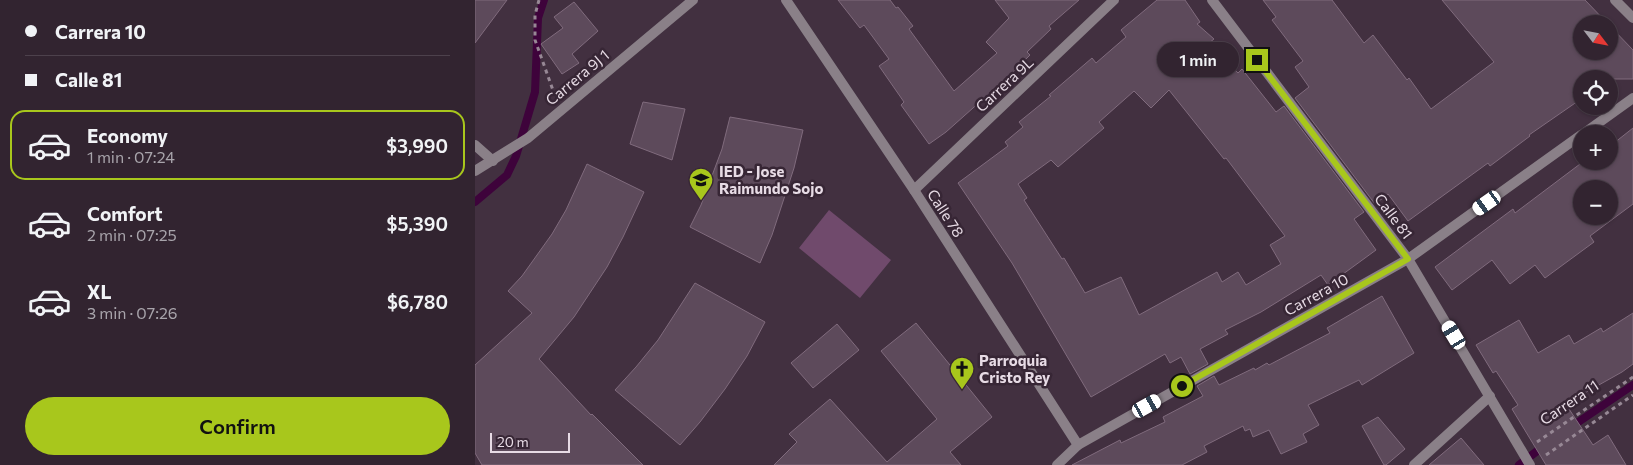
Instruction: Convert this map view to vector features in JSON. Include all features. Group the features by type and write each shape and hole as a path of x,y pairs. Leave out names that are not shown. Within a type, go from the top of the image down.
{"street":[{"name":"Carrera 9J 1","path":"475,171 528,138 693,0"},
{"name":"Calle 78","path":"786,0 914,190 1078,445"},
{"name":"Carrera 9L","path":"914,190 1114,0"},
{"name":"Calle 81","path":"1212,0 1408,259 1522,452 1534,462"},
{"path":"1615,0 1633,18"},
{"name":"Carrera 10","path":"1596,125 1633,98"},
{"name":"Carrera 10","path":"1057,465 1078,445 1408,259 1573,141"},
{"path":"475,145 493,161"},
{"path":"1414,465 1490,396"}],"path":[{"path":"539,0 535,15 535,40 560,111"},
{"name":"Carrera 11","path":"1522,452 1633,377"},
{"name":"Carrera 11","path":"1534,462 1633,396"}],"shaded area":[{"path":"829,210 891,260 860,298 799,248"}],"building":[{"path":"475,0 507,0 475,43"},
{"path":"838,0 890,0 913,26 909,29 954,91 997,53 986,42 1009,18 995,0 1079,0 1049,26 1051,29 1027,52 1030,55 1009,76 946,132 929,144 901,105 904,102 879,66 889,59 864,25 860,28"},
{"path":"1157,0 1185,0 1200,22 1197,24 1214,39 1209,43 1238,73 1242,69 1276,112 1284,106 1364,212 1354,219 1376,250 1328,285 1321,275 1261,312 1225,330 1228,334 1200,349 1208,364 1190,374 1181,357 1170,363 1165,354 1091,397 1012,263 958,183 1008,146 1005,142 1023,127 1019,122 1051,96 1049,95 1092,58 1096,63 1126,37 1121,30","holes":["1169,90 1224,159 1226,158 1285,236 1270,245 1281,264 1246,285 1238,272 1222,282 1217,272 1139,315 1121,277 1085,293 1064,258 1062,259 1024,200 1027,198 1018,184 1051,160 1058,167 1104,128 1099,122 1134,91 1151,108"]},
{"path":"1263,0 1332,0 1364,43 1373,35 1407,80 1409,78 1431,109 1494,62 1442,0 1585,0 1599,15 1573,15 1573,60 1618,60 1618,34 1633,50 1633,79 1618,79 1618,70 1573,70 1573,105 1529,135 1490,166 1488,163 1408,221 1388,194 1375,204 1295,98 1309,87 1295,67 1303,61 1272,20 1276,17"},
{"path":"574,2 598,31 572,54 579,63 562,74 541,44 563,28 554,17"},
{"path":"643,102 685,109 672,160 630,144"},
{"path":"730,117 803,130 794,168 772,235 760,263 690,227 701,205 722,149"},
{"path":"1633,128 1633,204 1618,215 1618,180 1573,180 1573,225 1605,225 1590,236 1594,242 1545,278 1535,265 1510,284 1492,260 1452,290 1435,267 1513,209 1515,213 1573,169 1618,170 1618,140"},
{"path":"587,164 644,192 607,267 574,317 539,359 591,415 643,465 482,465 475,453 475,365 532,313 508,291 522,276 552,234 566,210"},
{"path":"695,283 765,322 747,356 725,389 680,445 615,390 658,340"},
{"path":"1382,296 1414,353 1362,385 1359,380 1308,405 1319,425 1303,434 1307,442 1281,454 1269,430 1253,437 1250,429 1245,431 1243,426 1204,446 1207,452 1182,465 1072,465 1120,440 1121,443 1165,422 1163,417 1203,396 1197,386 1214,376 1219,385 1254,368 1255,370 1267,363 1269,365 1330,333 1327,328"},
{"path":"1633,313 1633,364 1581,395 1582,397 1567,406 1593,445 1608,435 1626,465 1546,465 1512,409 1518,405 1496,371 1493,373 1476,345 1519,320 1538,353 1569,335 1574,344 1601,328 1603,332"},
{"path":"916,323 992,417 950,452 961,465 774,465 797,442 789,434 830,399 887,462 937,419 881,351"},
{"path":"837,324 859,350 813,388 791,363"},
{"path":"1378,417 1405,449 1386,465 1384,465 1362,426"},
{"path":"1461,438 1484,465 1429,465"}],"waterway":[{"path":"475,202 507,175 516,156 535,92 538,18 544,0"},
{"path":"1571,427 1633,385"},
{"path":"1519,465 1545,445"}],"place":[{"name":"IED - Jose Raimundo Sojo","path":"701,201"},
{"name":"Parroquia Cristo Rey","path":"962,390"}],"route":[{"path":"1182,386 1408,259 1257,60"}]}
